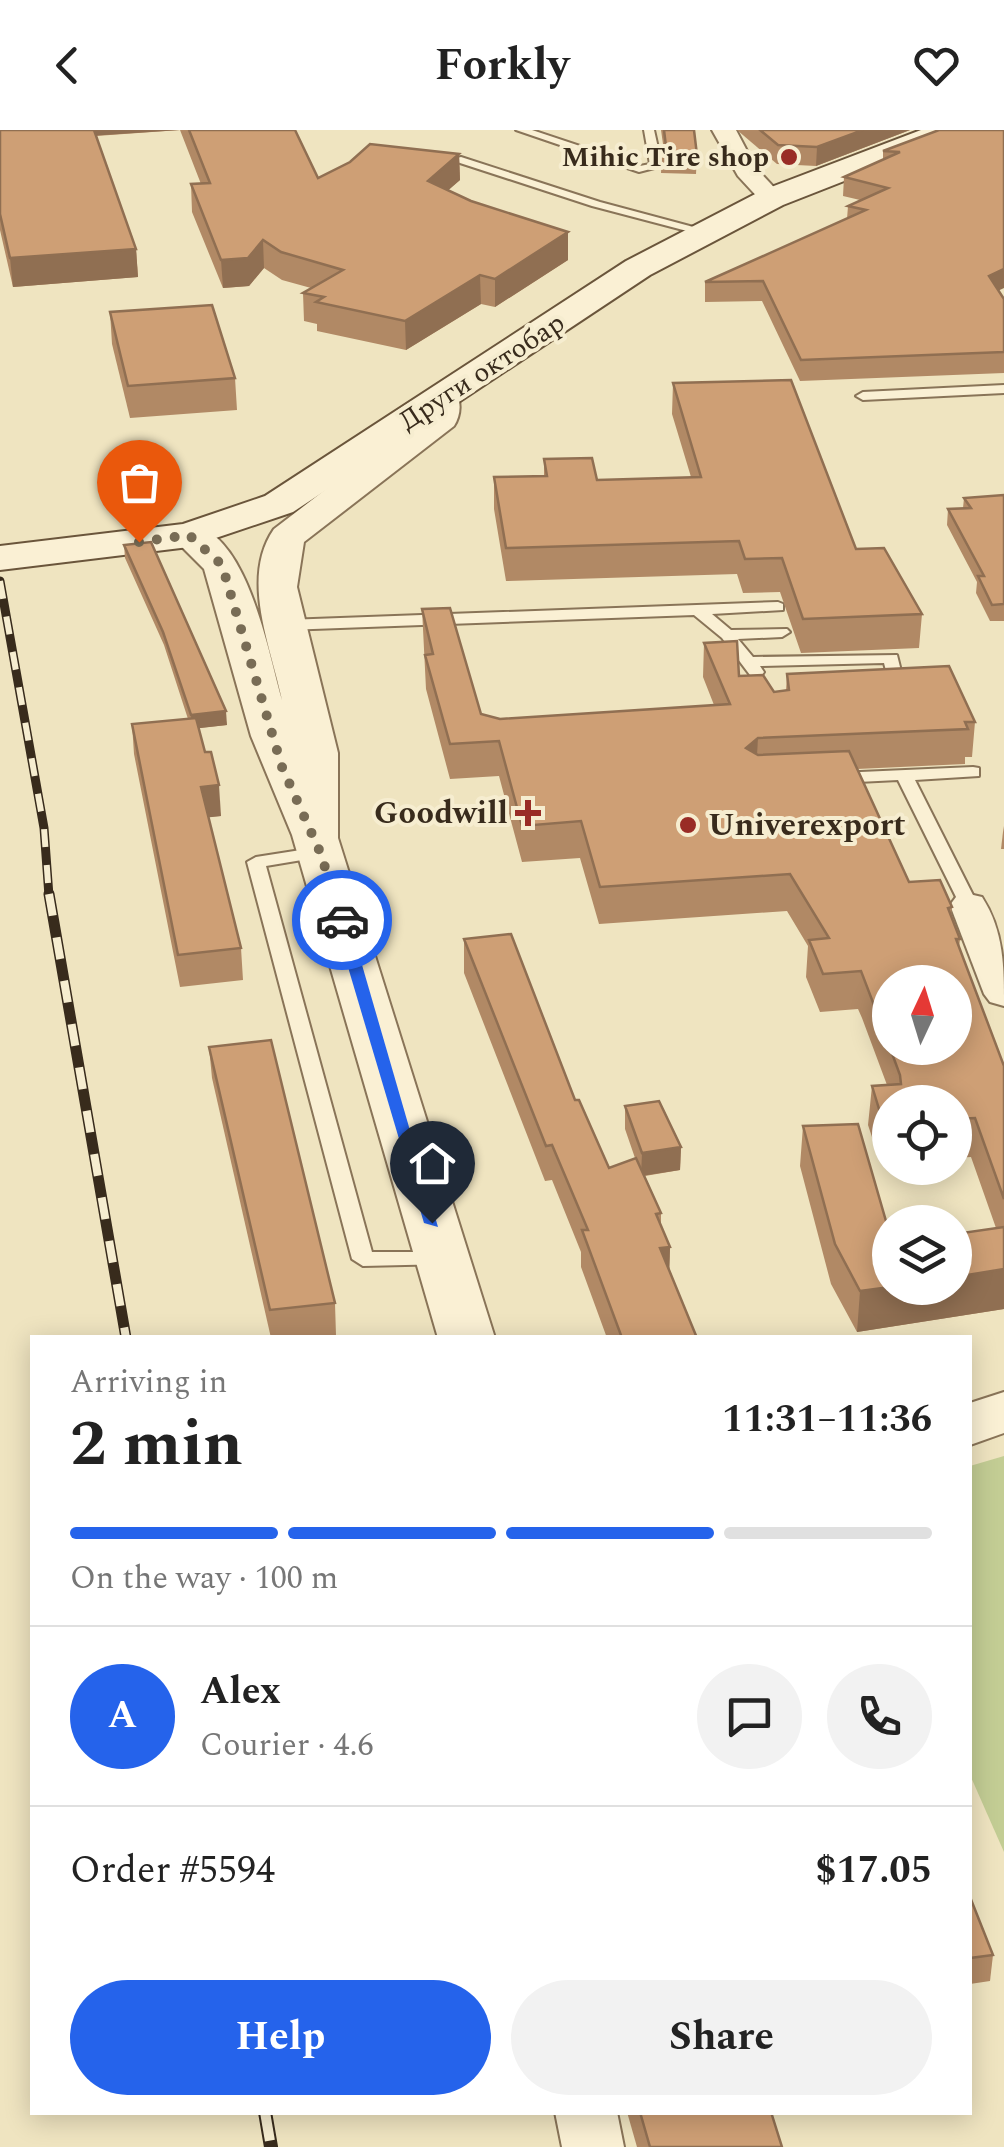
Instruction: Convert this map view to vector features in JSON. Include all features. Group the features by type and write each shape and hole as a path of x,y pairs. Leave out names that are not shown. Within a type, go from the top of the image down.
{"main road":[{"name":"Други октобар","path":"0,558 189,535 279,504 638,268 772,198 948,130"}],"street":[{"path":"724,130 746,171 772,198"},
{"path":"442,397 441,418 423,436 288,537 276,570 286,625 286,735 294,800 318,845 466,1335"},
{"path":"189,535 222,565 286,735 317,779 318,845"},
{"path":"969,905 1004,994"},
{"path":"972,1425 1004,1411"},
{"path":"587,2115 593,2147"}],"lane":[{"path":"521,130 632,168 647,169 656,166 649,130"},
{"path":"462,160 596,204 706,232"},
{"path":"863,396 1004,390"},
{"path":"286,625 778,607"},
{"path":"699,611 751,662 764,691"},
{"path":"727,636 782,632"},
{"path":"751,662 890,658 897,687"},
{"path":"811,779 973,772"},
{"path":"904,775 969,905"},
{"path":"318,845 256,862 363,1259 442,1259"}],"green space":[{"path":"1004,1456 1004,1852 972,1780 972,1465"}],"building":[{"path":"0,130 94,130 136,249 10,258 0,214"},
{"path":"189,130 295,130 318,178 350,162 370,144 459,154 428,181 471,201 568,232 495,279 480,275 405,321 316,302 324,297 303,293 343,270 281,252 263,240 248,258 221,260 191,184 210,183"},
{"path":"664,130 694,130 697,155 662,154 666,146"},
{"path":"760,130 863,130 817,147 778,145"},
{"path":"939,130 1004,130 1004,269 989,276 1004,299 1004,352 801,360 763,281 705,282 866,210 848,206 888,188 844,177 900,152 883,151"},
{"path":"212,305 235,378 128,386 110,312"},
{"path":"791,380 856,549 884,548 922,614 803,619 782,558 745,559 739,541 506,548 494,477 547,476 544,459 592,458 597,480 701,477 673,383"},
{"path":"1004,495 1004,604 992,605 978,576 984,576 948,509 971,508 964,498"},
{"path":"151,542 226,711 191,715 163,632 124,545"},
{"path":"450,608 481,714 500,719 730,704 704,643 737,641 739,676 763,675 774,692 789,690 787,674 949,666 975,722 965,722 968,729 758,738 746,748 758,755 849,751 909,882 940,880 952,907 948,908 966,965 872,965 872,1000 861,971 823,974 809,940 829,938 790,874 600,887 581,821 522,826 499,741 450,744 425,655 433,654 422,609"},
{"path":"196,718 205,752 211,752 219,785 201,787 241,948 178,955 132,724"},
{"path":"511,934 575,1100 579,1100 609,1168 636,1158 661,1213 656,1214 670,1247 660,1248 696,1335 621,1335 582,1230 588,1230 552,1145 546,1146 464,939"},
{"path":"972,981 1004,1066 1004,1199 972,1118 972,1085 886,1085 901,1084 896,1065 972,1065"},
{"path":"271,1040 335,1303 270,1310 209,1047"},
{"path":"659,1101 681,1147 642,1153 625,1106"},
{"path":"858,1124 872,1185 876,1185 881,1205 872,1205 872,1289 860,1291 835,1244 803,1126"},
{"path":"1004,1227 1004,1269 972,1274 972,1232"},
{"path":"972,1902 993,1955 972,1958"},
{"path":"641,2115 772,2115 782,2147 650,2147"}],"railway":[{"path":"0,581 44,828 49,896"},
{"path":"49,894 125,1335"},
{"path":"266,2115 271,2147"}],"way so far":[{"path":"139,542 189,535 222,565 289,788 315,838 342,920"}],"place":[{"name":"Mihic Tire shop","path":"789,157"},
{"name":"Goodwill","path":"528,813"},
{"name":"Univerexport","path":"688,825"}],"route":[{"path":"342,920 432,1223"}]}
